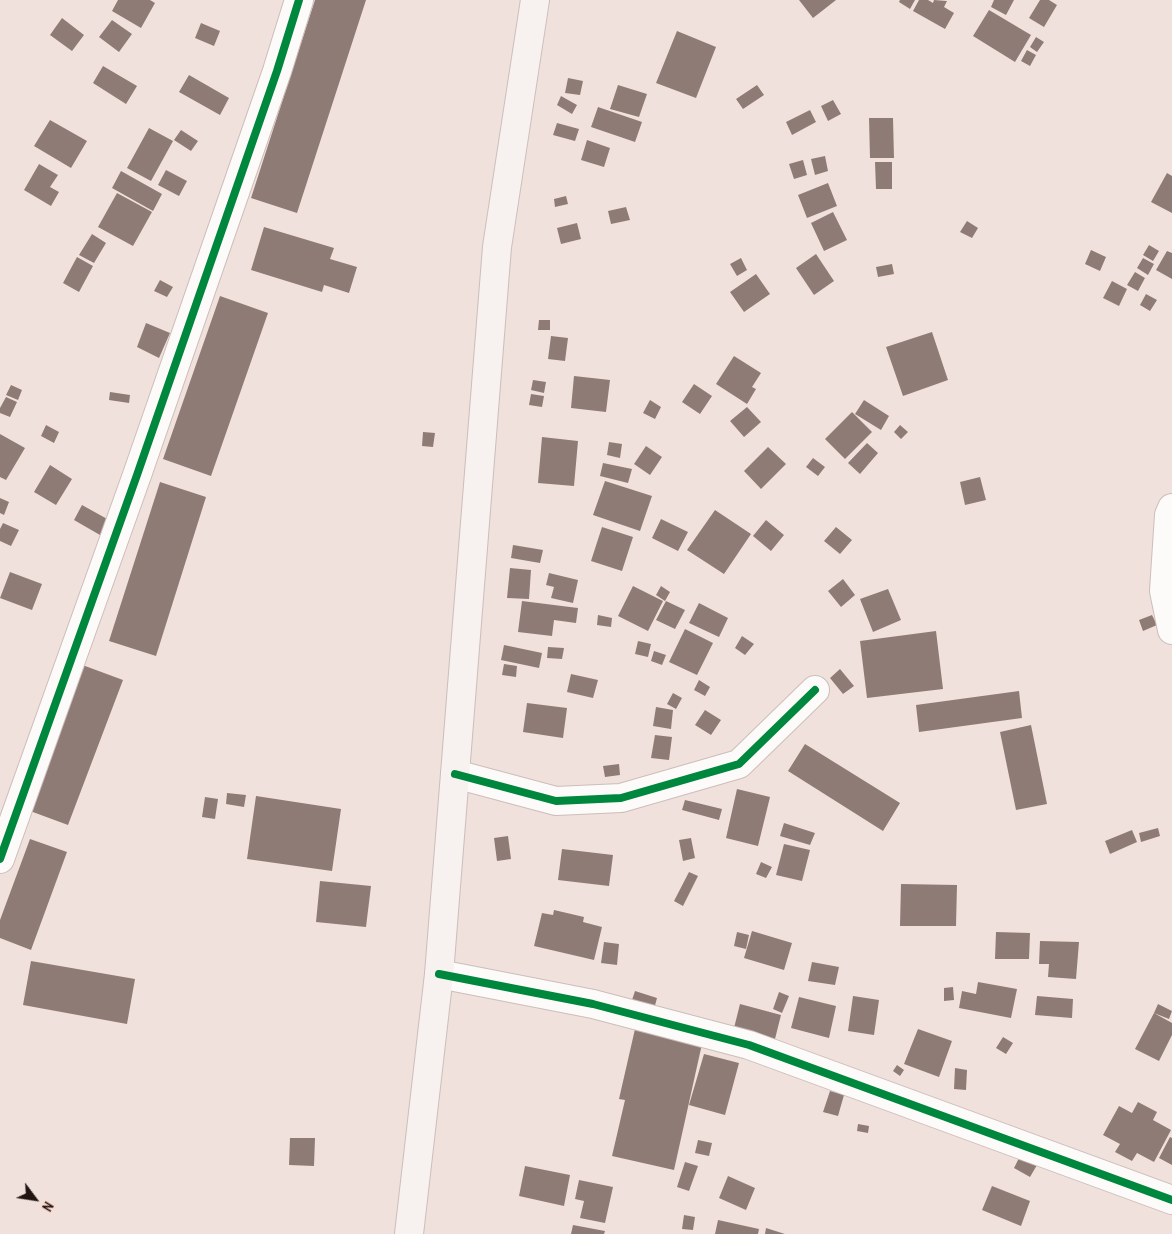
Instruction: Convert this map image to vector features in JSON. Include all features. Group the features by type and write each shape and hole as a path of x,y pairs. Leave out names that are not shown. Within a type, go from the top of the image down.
{"main road":[{"path":"409,1234 439,974 497,247 535,0"}],"street":[{"path":"0,859 144,456 277,71 299,0"},
{"path":"1172,508 1169,515 1164,590 1172,630"},
{"path":"455,774 556,801 621,798 739,764 815,690"},
{"path":"439,974 593,1004 749,1045 1172,1200"}],"building":[{"path":"118,0 150,0 155,3 141,28 112,11"},
{"path":"315,0 366,0 297,213 251,198"},
{"path":"799,0 836,0 813,18"},
{"path":"900,0 915,0 910,9 899,2"},
{"path":"919,0 928,0 933,3 934,0 947,1 944,7 954,13 945,29 913,11"},
{"path":"994,0 1014,0 1006,15 991,7"},
{"path":"1040,0 1049,0 1057,5 1044,27 1029,18"},
{"path":"989,10 1031,35 1015,62 973,36"},
{"path":"62,18 84,35 72,51 50,35"},
{"path":"112,20 132,34 119,52 99,37"},
{"path":"201,23 220,31 214,46 195,38"},
{"path":"677,31 716,47 696,98 656,83"},
{"path":"1036,37 1044,42 1037,52 1030,47"},
{"path":"1027,50 1036,55 1030,66 1021,61"},
{"path":"103,66 137,86 126,104 93,83"},
{"path":"189,75 229,98 220,115 179,92"},
{"path":"568,78 583,81 580,95 565,93"},
{"path":"618,85 647,94 639,117 610,109"},
{"path":"757,85 764,95 743,109 736,99"},
{"path":"561,96 577,105 572,114 557,105"},
{"path":"833,100 841,114 828,121 821,106"},
{"path":"598,107 642,122 635,142 591,127"},
{"path":"810,110 816,122 792,135 786,122"},
{"path":"869,118 893,118 894,158 870,158"},
{"path":"50,120 87,141 71,168 34,146"},
{"path":"557,123 579,129 575,141 553,135"},
{"path":"149,128 173,141 151,181 127,168"},
{"path":"181,130 198,141 191,151 174,140"},
{"path":"587,140 610,148 604,167 581,160"},
{"path":"825,156 828,171 815,175 811,159"},
{"path":"803,160 807,175 794,179 789,164"},
{"path":"875,162 892,162 892,189 876,189"},
{"path":"39,164 58,175 50,187 59,192 51,206 24,190"},
{"path":"166,170 187,181 179,196 158,185"},
{"path":"121,171 162,194 153,211 112,188"},
{"path":"1167,173 1172,176 1172,213 1151,202"},
{"path":"828,183 837,206 807,218 798,195"},
{"path":"117,193 152,212 133,246 98,227"},
{"path":"566,196 568,204 555,207 554,199"},
{"path":"626,207 630,220 611,224 608,211"},
{"path":"833,212 847,240 824,251 811,223"},
{"path":"967,221 978,228 972,238 960,232"},
{"path":"577,223 581,239 561,244 557,228"},
{"path":"264,227 334,248 330,259 357,267 349,293 324,285 322,292 251,270"},
{"path":"92,234 106,243 94,263 79,255"},
{"path":"1149,245 1159,251 1153,261 1143,255"},
{"path":"1091,250 1106,257 1100,271 1085,264"},
{"path":"1167,251 1172,253 1172,279 1156,270"},
{"path":"816,254 834,281 814,295 796,268"},
{"path":"77,257 93,266 79,292 63,283"},
{"path":"741,258 747,270 737,276 730,264"},
{"path":"1143,258 1154,264 1148,275 1137,268"},
{"path":"892,264 894,274 878,277 876,267"},
{"path":"1135,272 1145,278 1138,291 1127,285"},
{"path":"756,274 770,294 744,312 730,292"},
{"path":"160,280 173,287 167,297 154,291"},
{"path":"1112,281 1127,289 1119,306 1103,298"},
{"path":"1146,294 1157,300 1150,311 1140,305"},
{"path":"220,296 268,313 211,476 163,459"},
{"path":"539,320 550,320 550,330 538,330"},
{"path":"146,323 170,333 159,358 137,347"},
{"path":"932,332 948,380 903,396 886,347"},
{"path":"551,336 568,338 565,361 548,359"},
{"path":"734,356 761,373 752,387 756,389 747,404 716,384"},
{"path":"574,376 610,380 606,412 571,408"},
{"path":"533,380 546,382 544,393 531,390"},
{"path":"694,384 712,396 700,414 682,402"},
{"path":"11,385 22,390 18,400 6,395"},
{"path":"110,392 130,395 129,403 109,400"},
{"path":"531,394 544,396 542,407 529,405"},
{"path":"6,397 17,402 10,417 0,413 0,408"},
{"path":"650,400 661,407 655,419 643,413"},
{"path":"864,400 889,416 881,430 855,414"},
{"path":"747,407 761,422 744,437 730,421"},
{"path":"852,412 872,432 845,459 825,439"},
{"path":"46,425 59,432 54,443 41,436"},
{"path":"900,425 908,432 901,439 894,432"},
{"path":"423,432 435,433 433,447 422,446"},
{"path":"0,434 25,448 6,480 0,477"},
{"path":"542,437 578,441 574,486 538,483"},
{"path":"609,442 622,444 620,458 607,455"},
{"path":"867,443 878,453 860,474 848,463"},
{"path":"646,446 662,457 650,475 634,464"},
{"path":"768,447 786,464 761,489 744,471"},
{"path":"813,458 825,467 818,476 806,467"},
{"path":"603,463 632,469 628,483 600,476"},
{"path":"50,465 72,479 56,505 34,492"},
{"path":"980,477 986,500 965,505 960,482"},
{"path":"605,481 652,496 640,531 593,515"},
{"path":"160,482 206,497 156,656 109,641"},
{"path":"0,498 9,502 4,515 0,513"},
{"path":"82,505 109,520 100,535 74,520"},
{"path":"715,510 751,534 724,574 687,550"},
{"path":"661,519 688,532 678,551 652,538"},
{"path":"766,520 784,535 771,551 753,536"},
{"path":"3,523 19,530 11,546 0,541 0,529"},
{"path":"602,527 633,537 622,571 591,561"},
{"path":"836,527 852,540 840,554 824,541"},
{"path":"513,545 543,550 540,563 511,558"},
{"path":"510,568 531,570 529,599 507,598"},
{"path":"10,572 42,584 32,610 0,598"},
{"path":"549,573 578,580 573,603 551,598 554,587 546,585"},
{"path":"843,579 855,595 841,607 828,591"},
{"path":"633,586 663,601 648,631 618,616"},
{"path":"661,586 670,592 665,601 656,595"},
{"path":"888,589 901,620 873,632 860,599"},
{"path":"522,601 578,608 576,623 554,620 552,636 518,632"},
{"path":"666,601 685,610 675,629 656,620"},
{"path":"699,603 728,618 719,637 689,623"},
{"path":"598,615 612,618 611,627 597,625"},
{"path":"1152,615 1157,625 1143,631 1139,620"},
{"path":"685,629 713,643 697,675 669,662"},
{"path":"936,631 943,689 867,698 860,641"},
{"path":"742,636 754,644 745,655 735,648"},
{"path":"638,641 651,644 648,657 635,654"},
{"path":"504,645 542,653 539,668 501,660"},
{"path":"548,647 564,648 562,659 547,658"},
{"path":"654,651 666,655 662,665 651,661"},
{"path":"77,663 123,680 68,825 22,808"},
{"path":"504,664 517,666 516,677 502,675"},
{"path":"840,669 854,686 843,694 830,678"},
{"path":"571,674 598,680 593,698 567,692"},
{"path":"699,680 710,687 705,696 694,690"},
{"path":"1019,691 1022,718 919,732 916,705"},
{"path":"673,693 682,698 676,709 667,704"},
{"path":"527,703 567,708 563,738 523,732"},
{"path":"656,707 673,710 671,729 653,726"},
{"path":"705,710 721,720 711,735 695,725"},
{"path":"1031,725 1047,804 1016,810 1000,732"},
{"path":"655,735 672,737 669,760 651,758"},
{"path":"805,744 900,803 883,831 788,771"},
{"path":"619,764 620,775 605,777 603,766"},
{"path":"737,789 770,797 758,846 726,838"},
{"path":"227,793 246,795 244,807 226,804"},
{"path":"256,796 341,809 332,871 247,859"},
{"path":"205,797 218,799 215,819 202,817"},
{"path":"685,800 722,809 719,820 682,810"},
{"path":"784,823 815,833 810,845 780,836"},
{"path":"1158,828 1160,836 1141,842 1139,833"},
{"path":"1132,830 1137,842 1110,854 1105,841"},
{"path":"508,836 511,859 497,861 494,838"},
{"path":"691,838 695,858 683,861 679,840"},
{"path":"30,839 67,852 31,950 0,938 0,920"},
{"path":"784,844 810,850 802,881 776,875"},
{"path":"562,849 613,855 609,886 558,880"},
{"path":"761,862 772,867 766,878 756,874"},
{"path":"689,872 698,876 683,906 674,901"},
{"path":"320,881 371,886 366,927 316,922"},
{"path":"901,884 957,885 956,926 900,926"},
{"path":"554,910 584,917 583,922 602,927 594,960 534,946 542,913 553,915"},
{"path":"752,931 792,943 784,970 744,958"},
{"path":"737,932 749,935 746,949 734,946"},
{"path":"996,932 1030,933 1029,959 995,959"},
{"path":"1040,941 1079,942 1076,979 1048,977 1049,964 1039,964"},
{"path":"604,942 619,944 617,965 601,963"},
{"path":"31,961 135,979 127,1024 23,1005"},
{"path":"812,962 839,967 835,985 808,981"},
{"path":"978,982 1017,989 1011,1018 959,1008 962,991 976,994"},
{"path":"953,987 954,1000 944,1001 944,988"},
{"path":"635,991 657,998 653,1013 630,1006"},
{"path":"779,992 789,996 782,1013 773,1009"},
{"path":"853,996 879,1000 874,1035 848,1031"},
{"path":"1037,996 1073,999 1072,1018 1035,1015"},
{"path":"799,997 836,1006 829,1038 791,1028"},
{"path":"740,1004 781,1015 774,1043 733,1032"},
{"path":"1158,1004 1172,1011 1169,1019 1154,1013"},
{"path":"1154,1013 1172,1023 1172,1035 1159,1061 1135,1049"},
{"path":"635,1029 702,1044 674,1170 612,1156 625,1100 619,1099"},
{"path":"918,1029 952,1041 939,1077 904,1064"},
{"path":"1003,1037 1013,1043 1006,1054 996,1048"},
{"path":"704,1054 739,1063 725,1115 689,1105"},
{"path":"897,1065 904,1070 900,1076 893,1071"},
{"path":"955,1068 967,1070 966,1090 954,1089"},
{"path":"830,1091 844,1095 838,1116 823,1112"},
{"path":"1138,1102 1157,1112 1153,1120 1171,1130 1154,1162 1137,1153 1132,1161 1115,1152 1120,1144 1103,1135 1119,1106 1132,1113"},
{"path":"858,1124 869,1126 868,1133 857,1131"},
{"path":"1170,1137 1172,1138 1172,1165 1159,1158"},
{"path":"290,1138 315,1138 314,1166 289,1165"},
{"path":"698,1140 712,1143 709,1156 695,1153"},
{"path":"1020,1156 1037,1165 1030,1177 1014,1168"},
{"path":"685,1162 698,1166 689,1191 677,1187"},
{"path":"525,1166 570,1175 564,1206 519,1196"},
{"path":"728,1176 755,1188 746,1210 719,1198"},
{"path":"579,1180 613,1187 605,1223 580,1218 584,1201 575,1199"},
{"path":"992,1186 1030,1201 1021,1226 982,1210"},
{"path":"684,1215 695,1217 693,1230 682,1229"},
{"path":"718,1220 759,1229 758,1234 715,1234"},
{"path":"573,1225 605,1231 604,1234 571,1234"},
{"path":"766,1228 785,1234 765,1234"}],"cycle path":[{"path":"0,859 137,475 277,71 299,0"},
{"path":"455,774 556,801 621,798 739,764 815,690"},
{"path":"439,974 593,1004 749,1045 1172,1200"}]}
